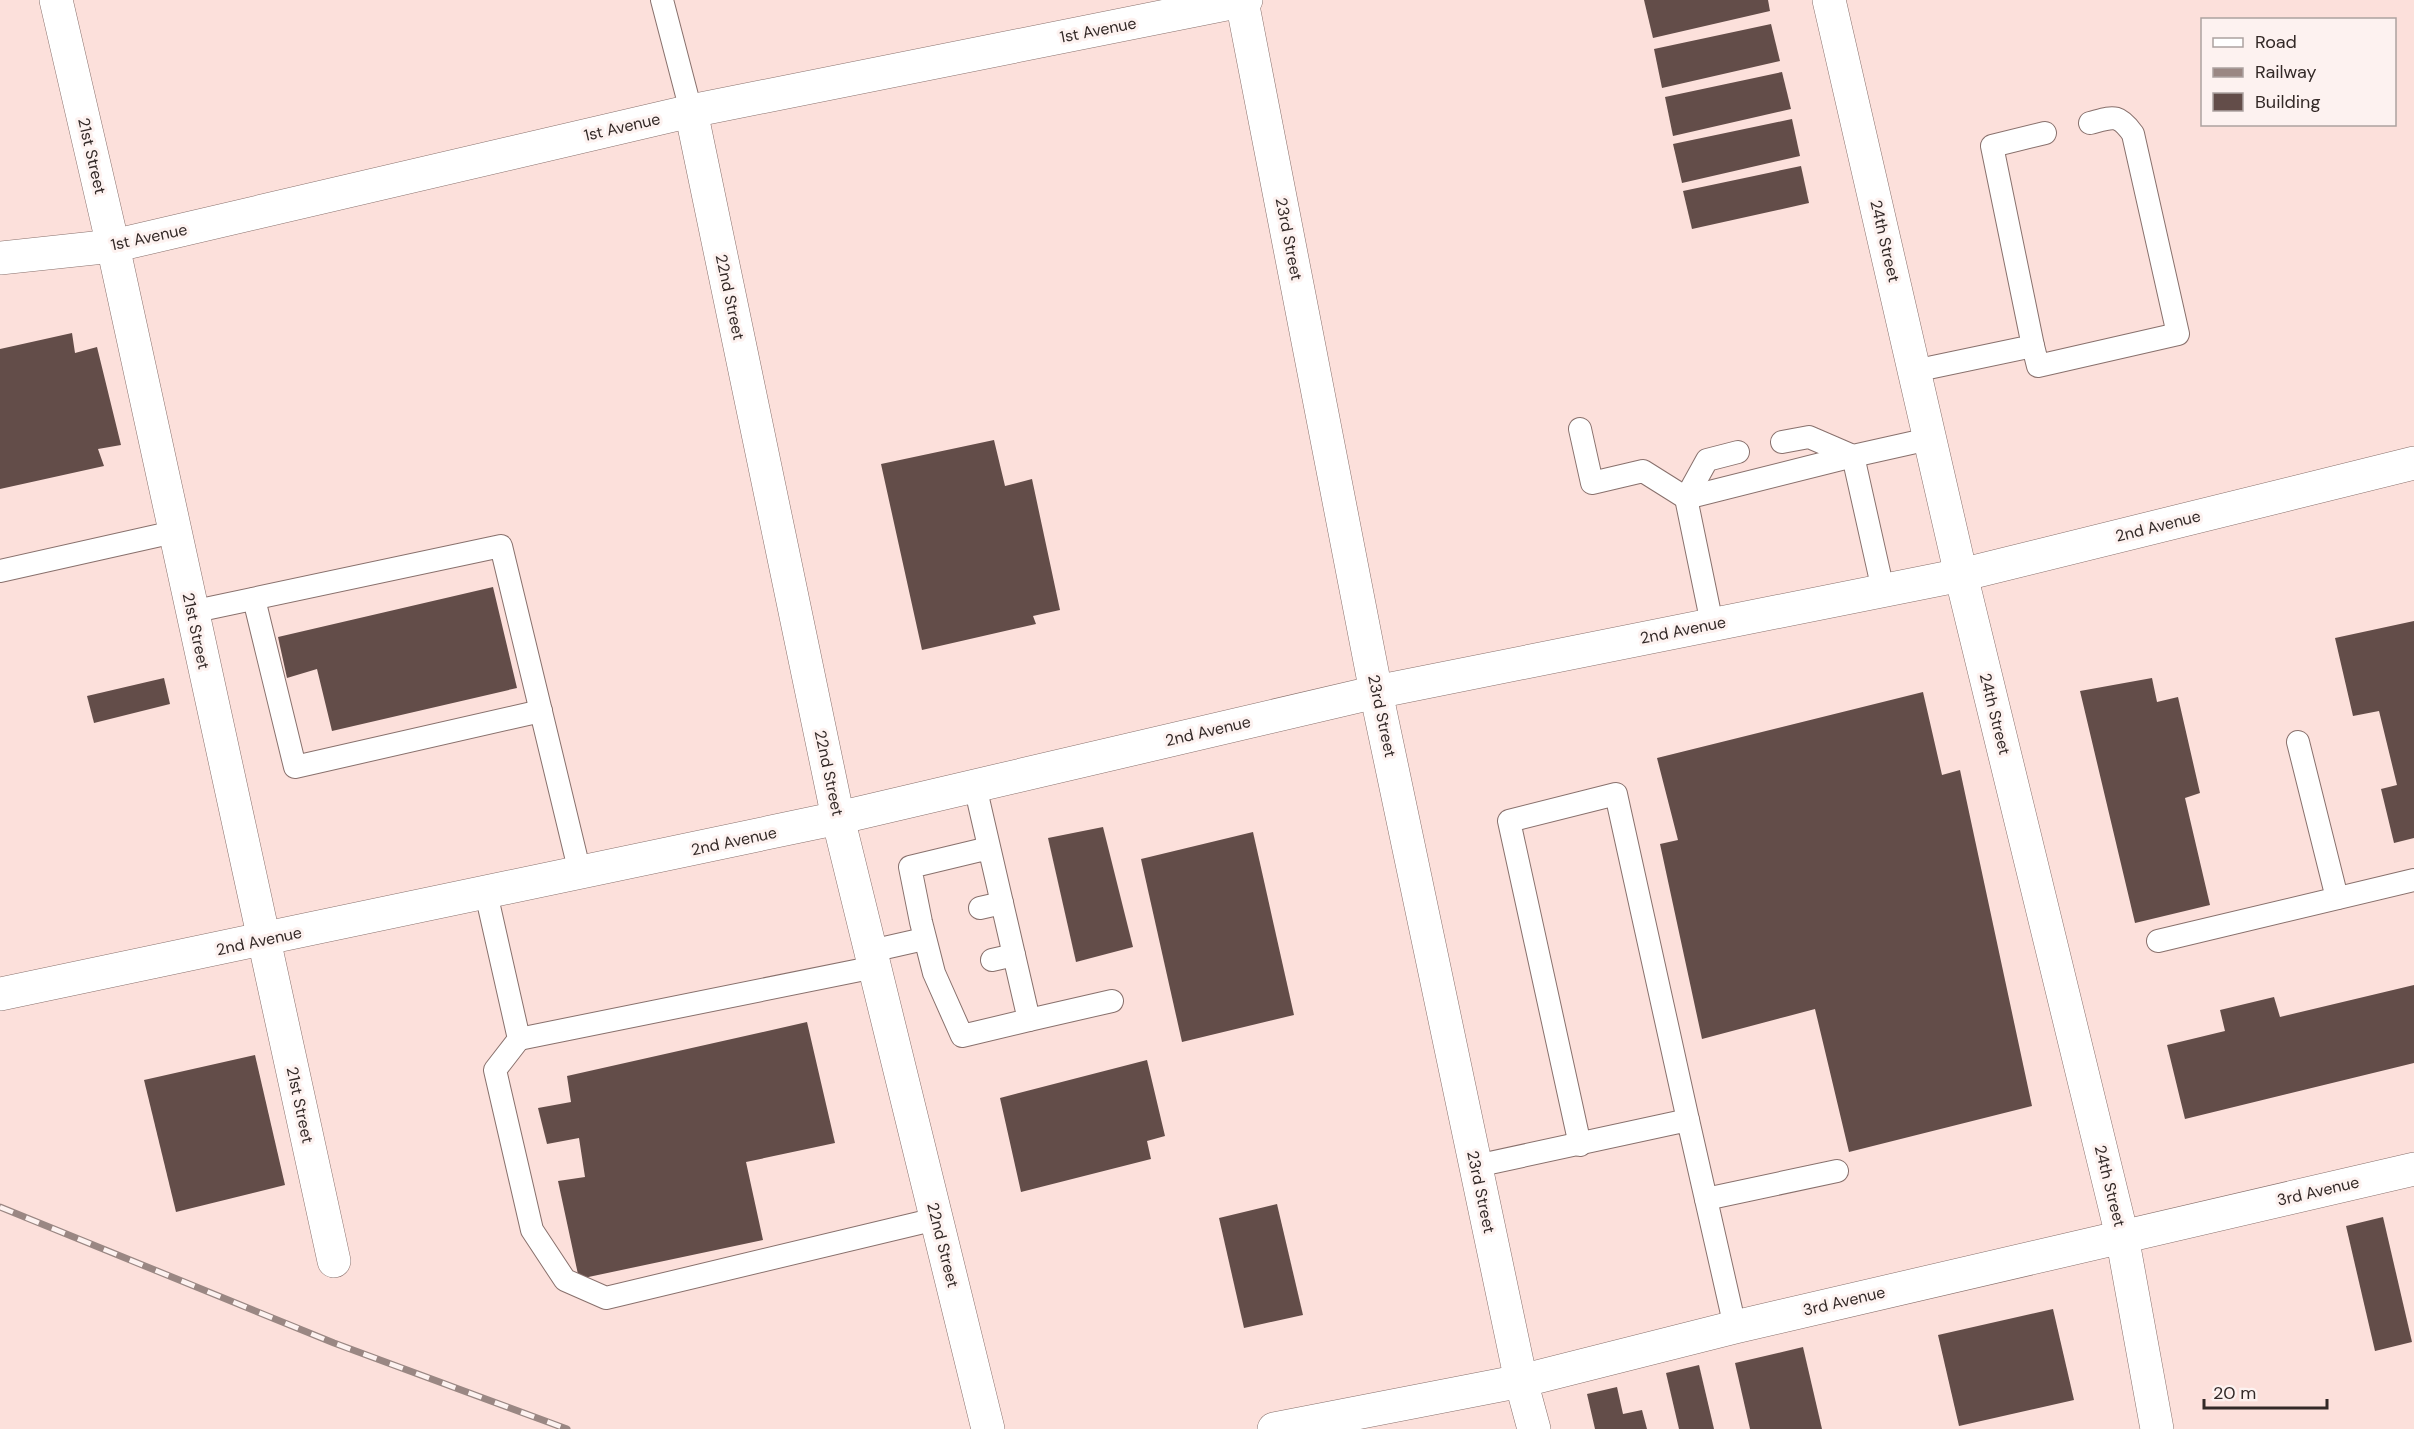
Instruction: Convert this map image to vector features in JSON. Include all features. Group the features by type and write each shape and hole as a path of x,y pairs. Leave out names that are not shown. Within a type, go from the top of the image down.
{"street":[{"name":"21st Street","path":"57,0 113,246 334,1261"},
{"name":"1st Avenue","path":"0,258 113,246 691,111 1244,0"},
{"name":"23rd Street","path":"1244,0 1376,692 1521,1381 1534,1429"},
{"name":"24th Street","path":"1829,0 1961,575 2122,1236 2157,1429"},
{"name":"22nd Street","path":"691,111 838,818 988,1429"},
{"name":"2nd Avenue","path":"0,994 838,818 1376,692 1961,575 2414,463"},
{"name":"3rd Avenue","path":"1274,1429 1521,1381 1735,1328 2414,1168"}],"lane":[{"path":"662,0 691,111"},
{"path":"2045,133 1992,146 2037,366 2178,334 2133,134 2124,121 2111,117 2090,123"},
{"path":"1914,371 2034,346"},
{"path":"1580,429 1592,483 1643,471 1686,498 1929,439"},
{"path":"1782,442 1809,437 1853,456"},
{"path":"1712,624 1686,498 1707,460 1738,452"},
{"path":"1853,456 1883,590"},
{"path":"0,571 174,532"},
{"path":"191,612 501,546 580,873"},
{"path":"254,599 294,767 541,711"},
{"path":"2298,742 2337,898"},
{"path":"975,786 1002,903 1003,958 1029,1020"},
{"path":"1580,1145 1509,821 1616,794 1735,1328"},
{"path":"989,848 910,867 962,1036 1112,1001"},
{"path":"2158,941 2414,880"},
{"path":"486,892 519,1039"},
{"path":"980,908 1002,903"},
{"path":"928,926 873,959 519,1039 495,1070 532,1230 565,1280 606,1298 936,1219"},
{"path":"1476,1166 1688,1120"},
{"path":"1706,1199 1837,1171"}],"building":[{"path":"1644,0 1768,0 1770,11 1653,38"},
{"path":"1771,24 1780,61 1662,88 1654,49"},
{"path":"1782,72 1791,109 1673,136 1665,97"},
{"path":"1792,119 1800,156 1682,183 1673,144"},
{"path":"1801,166 1809,203 1692,229 1683,191"},
{"path":"72,333 75,353 97,347 121,445 98,449 104,466 0,489 0,349"},
{"path":"994,440 1005,486 1032,479 1060,610 1033,616 1036,624 922,650 881,464"},
{"path":"493,587 517,688 332,731 317,669 287,678 278,637"},
{"path":"2414,621 2414,838 2394,843 2381,789 2397,785 2379,711 2353,716 2335,638"},
{"path":"164,678 170,704 94,723 87,696"},
{"path":"2152,678 2157,702 2178,697 2200,793 2185,798 2210,905 2135,923 2080,691"},
{"path":"1923,692 1942,775 1960,770 2032,1106 1849,1152 1815,1009 1702,1039 1660,844 1678,840 1657,758"},
{"path":"1103,827 1133,947 1076,962 1048,838"},
{"path":"1253,832 1294,1015 1182,1042 1141,859"},
{"path":"2414,985 2414,1063 2185,1119 2167,1045 2225,1031 2220,1010 2274,997 2280,1017"},
{"path":"807,1022 835,1143 746,1162 763,1240 579,1279 558,1181 585,1177 579,1138 547,1144 538,1108 571,1102 567,1076"},
{"path":"255,1055 285,1185 176,1212 144,1080"},
{"path":"1147,1060 1165,1136 1147,1141 1151,1159 1021,1192 1000,1098"},
{"path":"1277,1204 1303,1315 1244,1328 1219,1218"},
{"path":"2383,1217 2412,1342 2375,1351 2346,1226"},
{"path":"2053,1309 2074,1400 1959,1426 1938,1335"},
{"path":"1803,1347 1822,1429 1750,1429 1735,1363"},
{"path":"1699,1365 1714,1429 1679,1429 1666,1373"},
{"path":"1617,1387 1623,1414 1642,1410 1647,1429 1595,1429 1587,1394"}],"railway":[{"path":"0,1207 334,1343 567,1429"}]}
